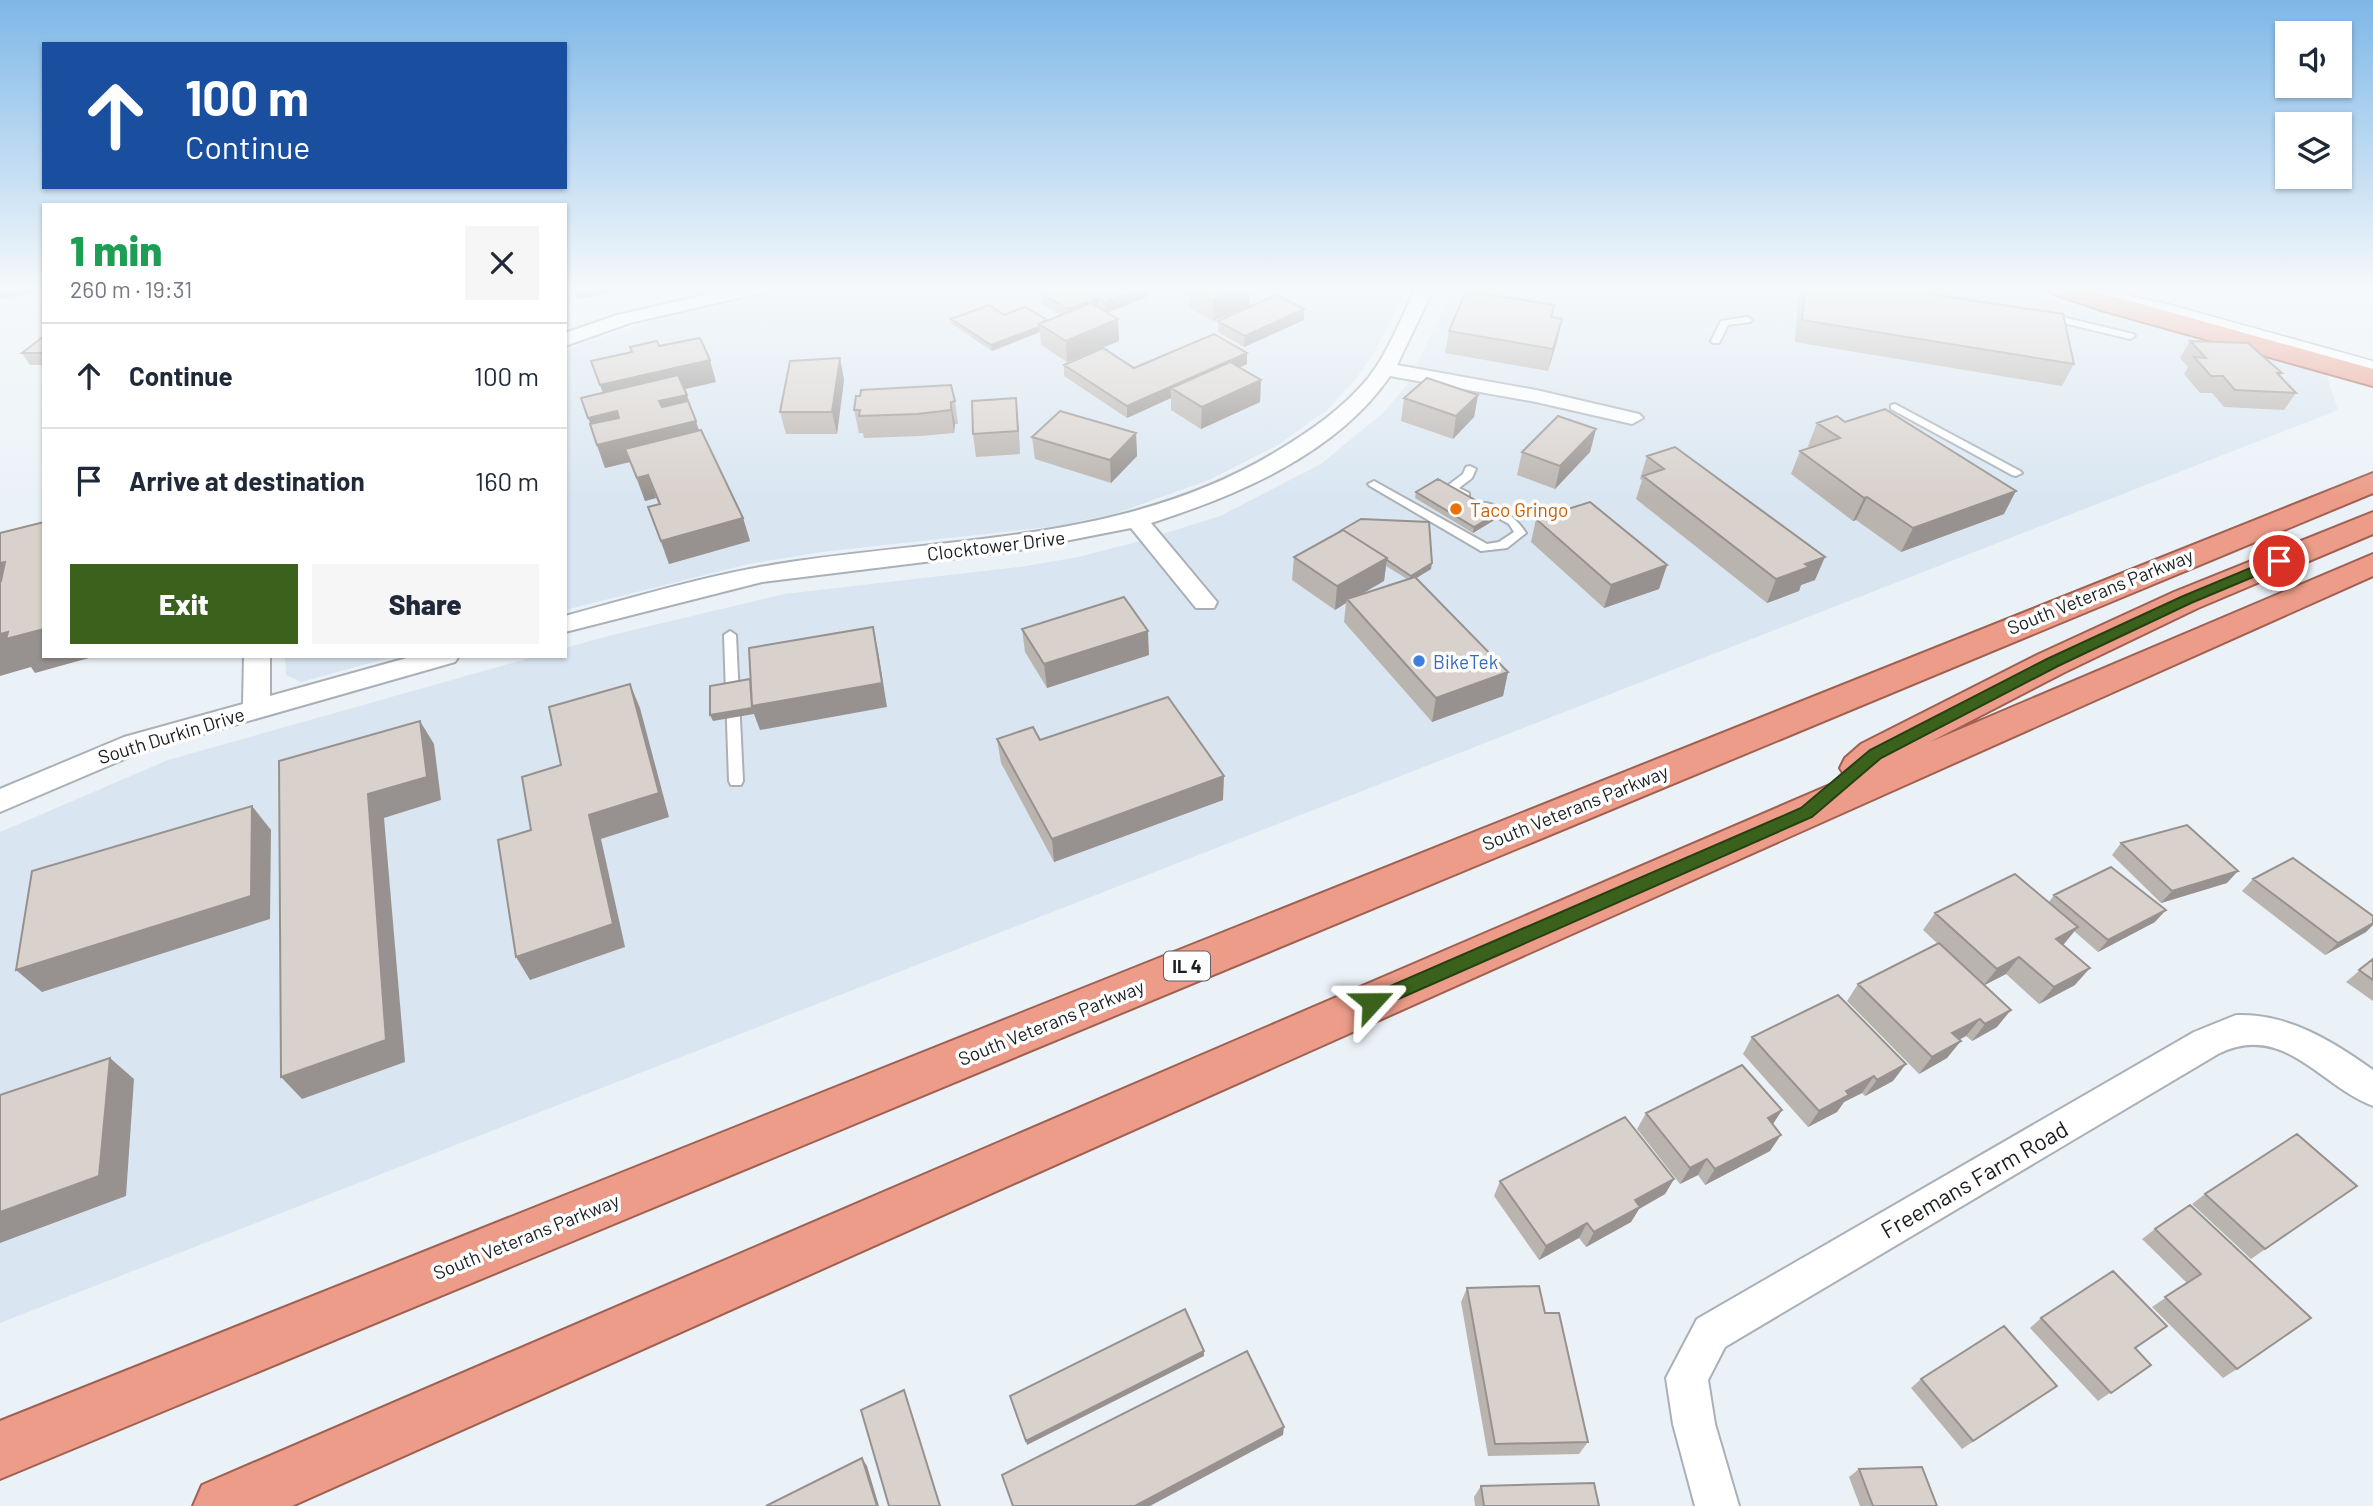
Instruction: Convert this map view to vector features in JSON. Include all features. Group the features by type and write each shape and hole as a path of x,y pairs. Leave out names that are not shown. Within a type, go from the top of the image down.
{"highway":[{"path":"2302,358 2373,378"},
{"name":"South Veterans Parkway","path":"0,1450 2373,482"},
{"path":"1807,812 1875,754 2029,675 2186,600 2373,522"},
{"path":"223,1506 2373,564"},
{"path":"1908,767 2013,748 2373,586"}],"street":[{"name":"Clocktower Drive","path":"567,623 744,578 826,564 1016,545 1136,520 1233,485 1289,455 1343,415 1384,369 1389,358"},
{"path":"2335,358 2373,369"},
{"path":"1384,369 1536,396 1632,418"},
{"path":"1136,520 1205,601"},
{"name":"South Durkin Drive","path":"0,801 134,744 256,709 257,658"},
{"path":"256,709 439,658"},
{"name":"Freemans Farm Road","path":"1717,1506 1694,1424 1687,1378 1696,1356 1711,1333 2206,1043 2235,1030 2267,1031 2312,1049 2373,1090"}],"lane":[{"path":"1895,407 2015,473"},
{"path":"1374,484 1485,548 1503,545 1520,534 1513,522 1451,488 1468,477 1470,469"},
{"path":"730,635 736,781"}],"shaded area":[{"path":"567,358 1370,358 1355,380 1328,409 1278,445 1209,480 1117,513 1058,526 822,552 749,564 567,610"},
{"path":"1420,358 2276,358 2326,373 2338,410 0,1323 0,832 168,760 530,658 567,658 567,647 608,636 784,594 1026,566 1078,557 1220,516 1321,464 1383,413 1406,386"},
{"path":"285,658 389,658 301,682 286,675"}],"building":[{"path":"603,358 710,360 600,385 591,361"},
{"path":"840,358 832,412 780,412 790,361"},
{"path":"1079,358 1119,358 1134,368 1157,358 1235,358 1127,406 1064,365"},
{"path":"2039,358 2073,358 2074,364"},
{"path":"2195,358 2265,358 2282,373 2277,373 2296,393 2235,390 2223,376 2211,376"},
{"path":"1230,362 1261,380 1202,407 1171,388"},
{"path":"678,375 687,395 659,401 662,407 688,401 696,421 597,445 590,424 619,418 617,411 588,418 581,398"},
{"path":"1427,378 1478,395 1456,416 1404,398"},
{"path":"951,385 955,401 951,402 951,410 859,416 860,410 854,410 856,396 860,396 861,390"},
{"path":"1016,398 1018,431 973,434 972,401"},
{"path":"1885,409 2016,491 1913,528 1867,497 1864,498 1800,451 1840,438 1817,423 1837,416 1845,422"},
{"path":"1060,411 1136,433 1110,460 1032,437"},
{"path":"1558,416 1596,429 1560,466 1522,452"},
{"path":"701,430 743,518 661,541 648,507 660,504 648,475 637,478 625,449"},
{"path":"1675,447 1825,557 1805,564 1809,567 1776,579 1643,476 1664,469 1647,456"},
{"path":"1438,479 1498,513 1474,527 1416,492"},
{"path":"1590,502 1667,565 1611,585 1536,519"},
{"path":"1361,519 1429,522 1432,563 1411,576 1343,530 1340,531"},
{"path":"42,522 42,630 6,639 8,632 0,634 0,581 5,562 0,563 0,533"},
{"path":"1343,530 1387,558 1337,586 1294,557"},
{"path":"1415,577 1508,672 1436,698 1347,599"},
{"path":"1124,597 1148,631 1044,664 1022,629"},
{"path":"873,627 882,683 752,706 749,648"},
{"path":"750,679 752,708 710,715 710,686"},
{"path":"630,684 659,793 589,815 613,924 516,957 498,840 531,830 522,777 561,765 549,707"},
{"path":"1168,697 1224,776 1052,839 997,739 1033,727 1040,740"},
{"path":"420,721 427,777 368,794 386,1040 281,1077 279,761"},
{"path":"252,806 251,896 16,970 32,871"},
{"path":"2187,825 2238,871 2172,891 2121,843"},
{"path":"2293,858 2373,916 2373,923 2338,943 2253,879"},
{"path":"2111,867 2166,910 2108,940 2054,895"},
{"path":"2015,874 2078,927 2056,939 2090,968 2054,987 2019,957 1997,969 1935,913"},
{"path":"1939,943 2011,1010 1985,1024 1980,1019 1952,1033 1961,1041 1932,1057 1858,984"},
{"path":"2373,959 2373,980 2359,970"},
{"path":"1838,995 1906,1064 1877,1080 1874,1076 1846,1091 1849,1095 1819,1111 1752,1037"},
{"path":"110,1058 99,1176 0,1212 0,1095"},
{"path":"1742,1065 1782,1110 1768,1118 1781,1135 1715,1169 1707,1159 1690,1168 1646,1113"},
{"path":"1625,1117 1674,1179 1635,1200 1640,1207 1594,1232 1587,1223 1546,1246 1500,1181"},
{"path":"2297,1134 2357,1186 2265,1249 2205,1194"},
{"path":"2190,1205 2311,1318 2237,1369 2165,1297 2201,1274 2155,1229"},
{"path":"2113,1271 2167,1326 2135,1348 2151,1365 2111,1393 2041,1318"},
{"path":"1539,1286 1545,1313 1559,1313 1588,1442 1495,1444 1467,1288"},
{"path":"1185,1309 1204,1351 1026,1441 1010,1396"},
{"path":"2004,1326 2057,1386 1973,1441 1921,1379"},
{"path":"1247,1351 1284,1427 1135,1506 1013,1506 1002,1475"},
{"path":"904,1390 940,1506 889,1506 861,1410"},
{"path":"862,1458 877,1506 766,1506"},
{"path":"1922,1467 1937,1506 1873,1506 1859,1469"},
{"path":"1594,1483 1599,1506 1484,1506 1481,1486"}],"place":[{"name":"Taco Gringo","path":"1456,509"},
{"name":"BikeTek","path":"1419,661"}],"route":[{"path":"1372,1002 1807,812 1875,754 2052,663 2186,600 2279,561"}]}
